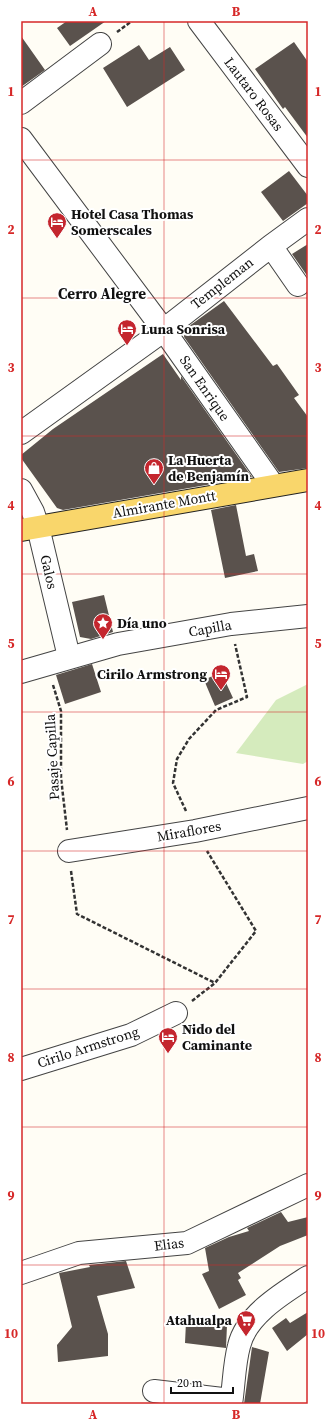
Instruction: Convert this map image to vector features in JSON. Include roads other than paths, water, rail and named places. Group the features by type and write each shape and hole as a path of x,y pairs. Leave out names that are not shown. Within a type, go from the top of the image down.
{"main road":[{"name":"Almirante Montt","path":"30,528 308,480"}],"street":[{"name":"Lautaro Rosas","path":"199,21 308,166"},
{"path":"21,103 100,44"},
{"name":"San Enrique","path":"21,139 163,329 273,485"},
{"name":"Templeman","path":"21,433 163,329 308,219"},
{"path":"271,246 298,284"},
{"name":"Galos","path":"21,490 33,512 30,528 69,657"},
{"name":"Capilla","path":"21,672 118,644 231,624 308,616"},
{"name":"Miraflores","path":"69,851 196,831 308,808"},
{"name":"Cirilo Armstrong","path":"21,1069 131,1035 176,1013"},
{"name":"Elias","path":"21,1273 79,1253 187,1243 308,1185"},
{"path":"154,1391 231,1402 239,1344 245,1332 264,1308 278,1296 308,1278"}],"place":[{"name":"Hotel Casa Thomas Somerscales","path":"57,239"},
{"name":"Luna Sonrisa","path":"127,346"},
{"name":"La Huerta de Benjamín","path":"154,485"},
{"name":"Día uno","path":"103,640"},
{"name":"Cirilo Armstrong","path":"221,691"},
{"name":"Nido del Caminante","path":"168,1054"},
{"name":"Atahualpa","path":"246,1337"}],"district":[{"name":"Cerro Alegre","path":"102,293"}]}
